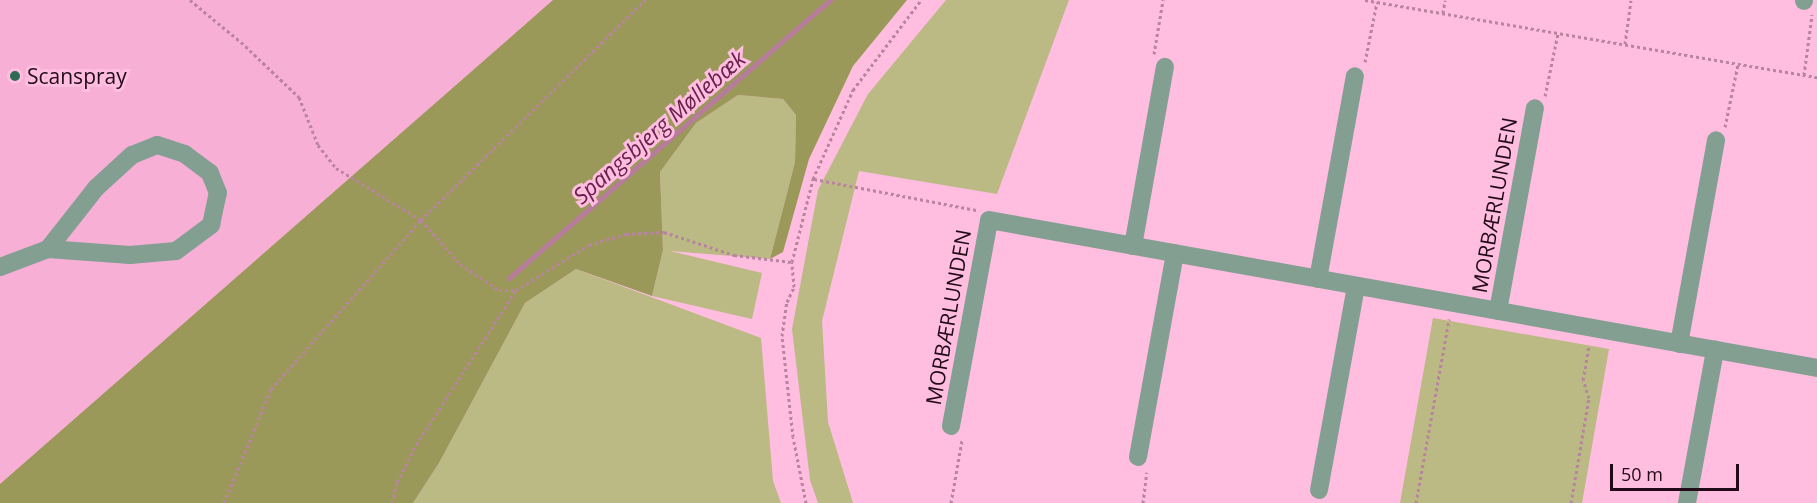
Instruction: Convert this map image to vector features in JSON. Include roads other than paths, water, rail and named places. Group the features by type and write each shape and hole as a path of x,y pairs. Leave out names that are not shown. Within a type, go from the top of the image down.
{"street":[{"path":"1133,246 1165,67"},
{"path":"1318,279 1354,76"},
{"name":"MORBÆRLUNDEN","path":"1498,311 1535,108"},
{"path":"1679,344 1716,140"},
{"path":"0,267 48,249 130,255 176,251 211,225 218,193 210,173 185,154 157,145 132,155 96,188 48,249"},
{"name":"MORBÆRLUNDEN","path":"951,426 988,220 1817,368"},
{"path":"1138,457 1175,253"},
{"path":"1319,490 1356,286"},
{"path":"1687,503 1715,350"}],"waterway":[{"name":"Spangsbjerg Møllebæk","path":"509,278 830,0"}],"place":[{"name":"Scanspray","path":"15,76"}]}
